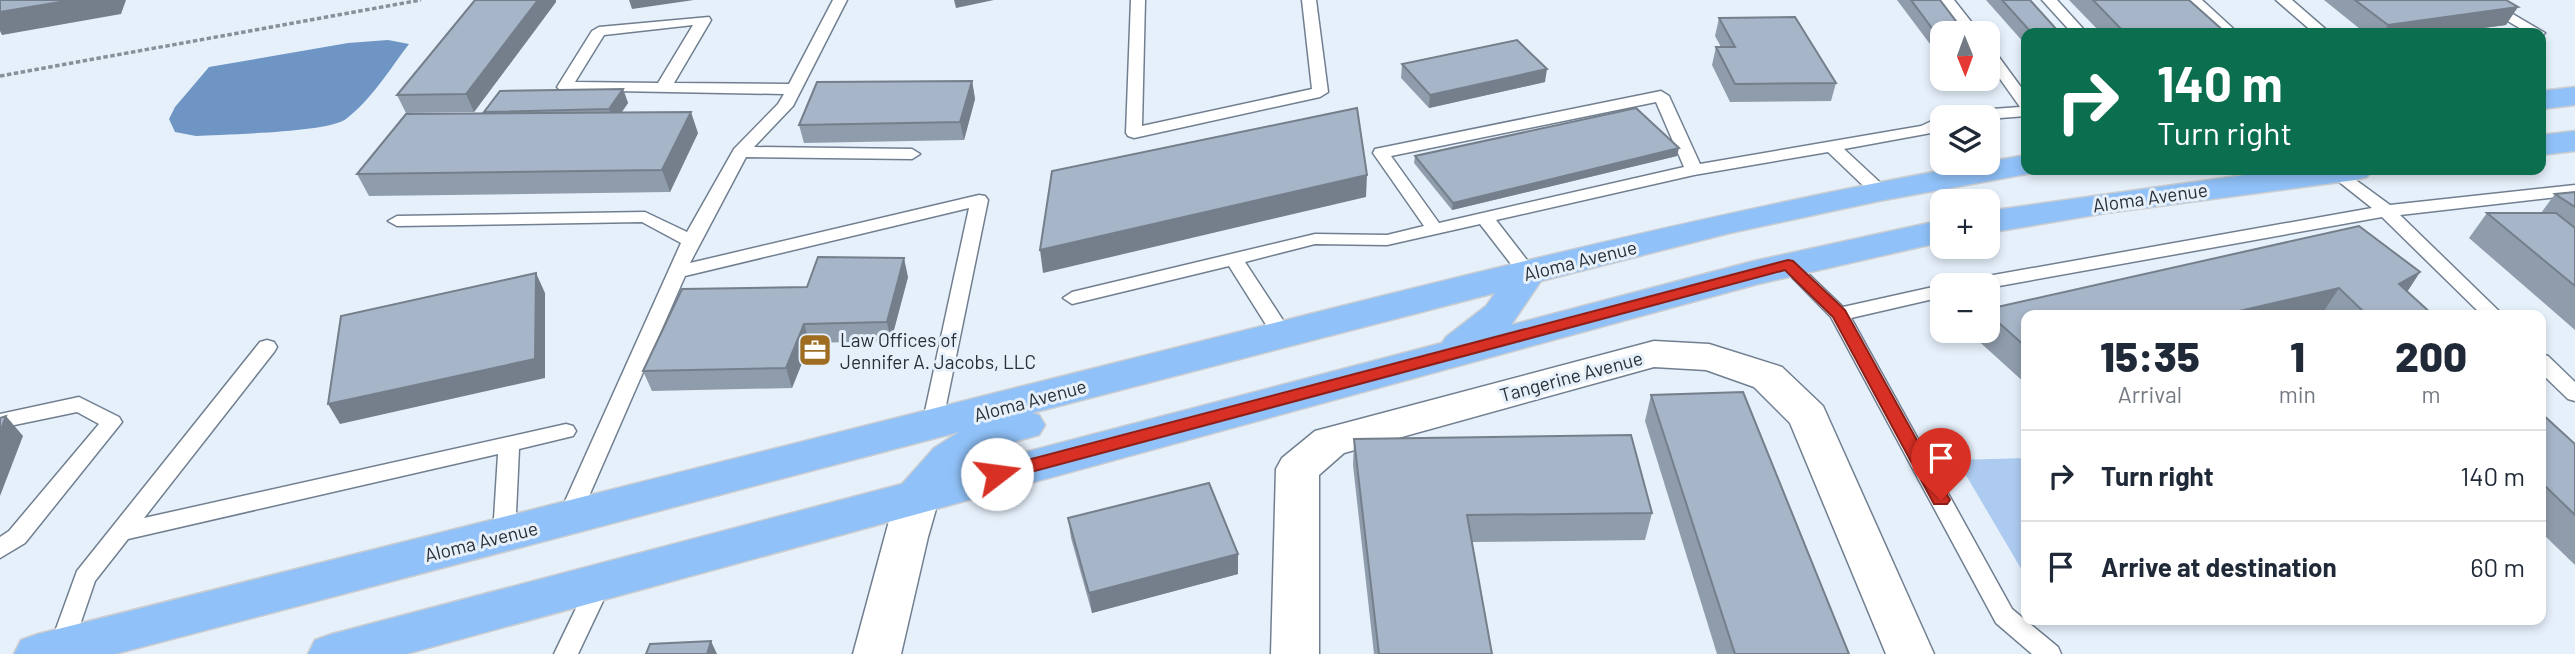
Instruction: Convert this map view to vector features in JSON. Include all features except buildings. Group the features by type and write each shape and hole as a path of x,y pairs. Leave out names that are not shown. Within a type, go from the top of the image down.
{"main road":[{"path":"2546,99 2575,96"},
{"path":"2546,144 2575,141"},
{"name":"Aloma Avenue","path":"53,652 1282,334 1728,223 1879,191 2021,167"},
{"name":"Aloma Avenue","path":"2000,220 2312,175"},
{"path":"332,654 1788,264 1930,234"},
{"path":"1450,354 1499,315 1528,273"},
{"path":"918,495 949,459 985,435 1228,371 1264,356 1282,334"}],"street":[{"name":"Tangerine Avenue","path":"1295,654 1297,469 1329,442 1654,354 1709,357 1768,377 1808,416 1910,654"},
{"path":"877,654 905,537 918,495"}],"lane":[{"path":"568,519 691,241 740,152 785,106 840,0"},
{"path":"1138,0 1134,133 1320,92 1309,0"},
{"path":"1947,0 1964,21"},
{"path":"2049,0 2075,28"},
{"path":"2194,0 2225,28"},
{"path":"2283,0 2317,28"},
{"path":"2479,0 2529,28"},
{"path":"663,88 704,20 599,31 565,87 649,88 794,89"},
{"path":"2000,68 2021,97"},
{"path":"1434,228 1381,153 1661,96 1694,170"},
{"path":"2000,113 2021,111"},
{"path":"1072,298 1315,239 1387,240 1694,170 1930,127"},
{"path":"1831,146 1879,191"},
{"path":"740,152 912,154"},
{"path":"2346,175 2488,310"},
{"path":"2000,280 2386,211 2575,190"},
{"path":"678,271 979,200 932,425"},
{"path":"397,221 645,217 691,241"},
{"path":"1484,217 1528,273"},
{"path":"1233,258 1282,334"},
{"path":"1788,264 1839,314 2004,616 2049,654"},
{"path":"1839,314 1930,295"},
{"path":"53,652 85,577 267,346"},
{"path":"2546,366 2575,394"},
{"path":"0,421 79,404 112,422 17,537 0,549"},
{"path":"122,532 566,431"},
{"path":"504,535 509,444"},
{"path":"566,654 601,581"}],"path":[{"path":"0,76 421,0"}],"shaded area":[{"path":"388,40 409,44 364,103 346,119 335,124 298,130 196,136 175,132 169,119 175,107 209,67 348,43"},
{"path":"2021,458 2021,569 1957,460"}],"place":[{"name":"Law Offices of Jennifer A. Jacobs, LLC","path":"815,350"}],"route":[{"path":"997,474 1788,264 1839,314 1941,500"}]}
